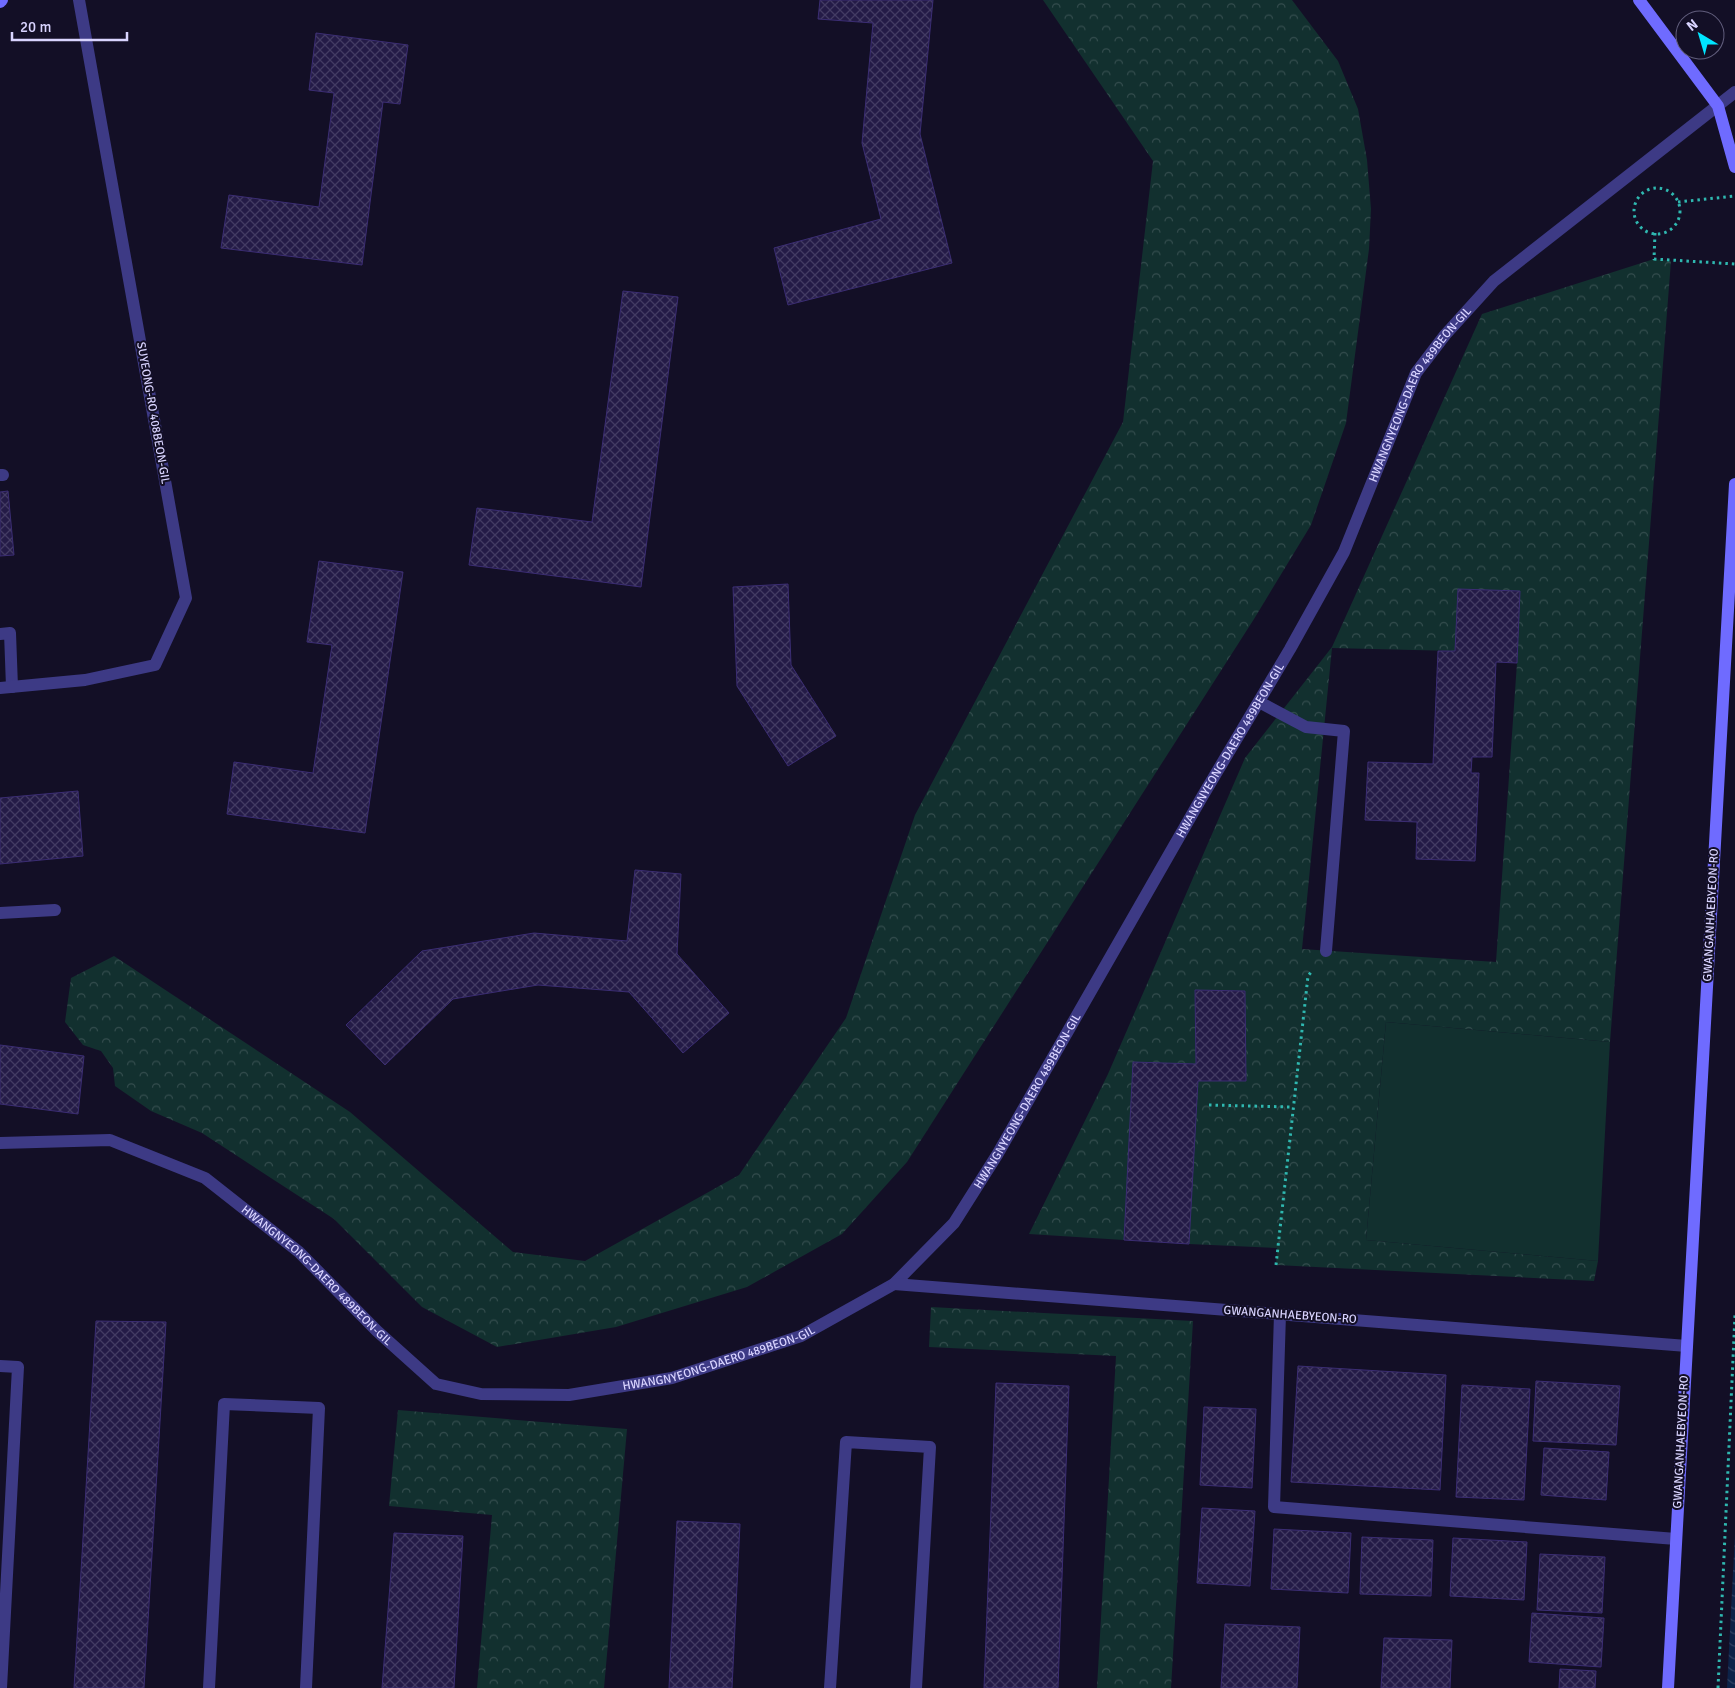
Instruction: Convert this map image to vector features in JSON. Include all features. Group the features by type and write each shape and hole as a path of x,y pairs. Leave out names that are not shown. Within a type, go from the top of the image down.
{"main road":[{"path":"1639,0 1718,106 1735,167"},
{"name":"GWANGANHAEBYEON-RO","path":"1668,1688 1735,484"}],"street":[{"name":"SUYEONG-RO 408BEON-GIL","path":"6,687 85,680 155,664 186,598 79,0"},
{"name":"HWANGNYEONG-DAERO 489BEON-GIL","path":"0,1143 110,1140 204,1178 299,1252 377,1331 436,1384 481,1394 569,1395 672,1378 801,1336 894,1284 954,1223 997,1155 1259,702 1344,552 1416,373 1445,335 1494,281 1735,92"},
{"path":"0,634 10,633 6,687"},
{"path":"1259,702 1306,727 1344,731 1326,951"},
{"path":"0,913 55,910"},
{"name":"GWANGANHAEBYEON-RO","path":"894,1284 1686,1346"},
{"path":"1280,1314 1274,1507 1676,1539"},
{"path":"0,1366 18,1367 1,1688"},
{"path":"209,1688 224,1404 319,1408 306,1688"},
{"path":"830,1688 846,1442 930,1448 916,1688"}],"path":[{"path":"1661,188 1674,196 1680,210 1676,224 1662,233 1655,233 1647,231 1637,222 1635,209 1640,196 1645,192 1661,188"},
{"path":"1678,202 1735,196"},
{"path":"1655,233 1654,259 1735,264"},
{"path":"1276,1265 1308,976 1326,951"},
{"path":"1209,1105 1292,1107"},
{"path":"1718,1688 1735,1315"}],"green space":[{"path":"1043,0 1292,0 1338,61 1358,109 1367,160 1371,209 1369,249 1346,423 1311,525 1254,619 907,1162 842,1234 747,1287 616,1327 497,1347 422,1307 334,1219 202,1133 151,1111 115,1086 113,1068 101,1051 83,1045 65,1022 71,978 114,956 350,1112 513,1252 585,1261 739,1175 846,1018 915,815 1123,422 1153,161"},
{"path":"1654,259 1671,261 1610,1042 1386,1022 1366,1240 1598,1261 1594,1281 1276,1265 1277,1248 1189,1244 1198,1081 1246,1081 1245,991 1195,990 1196,1064 1133,1063 1124,1240 1029,1234 1108,1074 1245,758 1332,647 1482,314","holes":["1458,589 1520,592 1517,663 1496,962 1302,949 1332,648 1455,651"]},
{"path":"1386,1022 1610,1042 1598,1261 1366,1240"},
{"path":"931,1307 1193,1321 1171,1688 1097,1688 1116,1356 929,1347"},
{"path":"398,1410 627,1429 604,1688 477,1688 492,1515 389,1506"}],"water":[{"path":"1735,1534 1735,1688 1727,1688"}],"building":[{"path":"820,0 933,0 920,134 952,263 788,305 774,248 881,219 862,143 873,23 818,19"},
{"path":"316,33 408,45 400,104 383,102 362,265 221,248 229,195 319,207 334,93 309,90"},
{"path":"623,291 678,297 641,587 469,565 477,508 592,522"},
{"path":"8,491 14,555 0,556 0,492"},
{"path":"319,561 403,572 365,833 227,814 234,762 313,773 332,645 307,642"},
{"path":"788,584 791,665 836,736 788,766 737,686 733,587"},
{"path":"1458,589 1520,591 1517,663 1496,662 1492,757 1472,757 1471,773 1479,773 1475,861 1416,859 1417,822 1365,820 1368,762 1433,764 1438,651 1455,651"},
{"path":"78,791 83,856 0,864 0,798"},
{"path":"635,870 681,874 677,954 729,1013 683,1053 629,992 538,985 453,999 385,1065 346,1025 422,951 534,933 627,941"},
{"path":"1195,990 1245,991 1246,1081 1198,1081 1189,1244 1124,1240 1133,1062 1196,1064"},
{"path":"0,1045 84,1056 78,1114 0,1104"},
{"path":"96,1321 166,1322 144,1688 74,1688"},
{"path":"1298,1366 1446,1375 1440,1490 1291,1482"},
{"path":"1536,1381 1620,1386 1616,1445 1533,1441"},
{"path":"996,1383 1069,1386 1058,1688 984,1688"},
{"path":"1462,1385 1530,1389 1524,1500 1456,1497"},
{"path":"1204,1407 1256,1409 1252,1488 1200,1485"},
{"path":"1544,1448 1609,1452 1606,1500 1541,1495"},
{"path":"1202,1508 1255,1511 1250,1586 1197,1583"},
{"path":"677,1521 740,1524 732,1688 669,1688"},
{"path":"1274,1529 1351,1533 1348,1593 1271,1589"},
{"path":"394,1533 463,1536 454,1688 382,1688"},
{"path":"1362,1537 1433,1540 1431,1596 1360,1594"},
{"path":"1453,1538 1527,1542 1524,1600 1450,1596"},
{"path":"1540,1554 1605,1557 1602,1613 1537,1610"},
{"path":"1532,1613 1604,1618 1601,1667 1529,1662"},
{"path":"1225,1624 1300,1627 1297,1688 1221,1688"},
{"path":"1384,1638 1452,1640 1450,1688 1381,1688"},
{"path":"1560,1669 1596,1671 1595,1688 1559,1688"}]}
